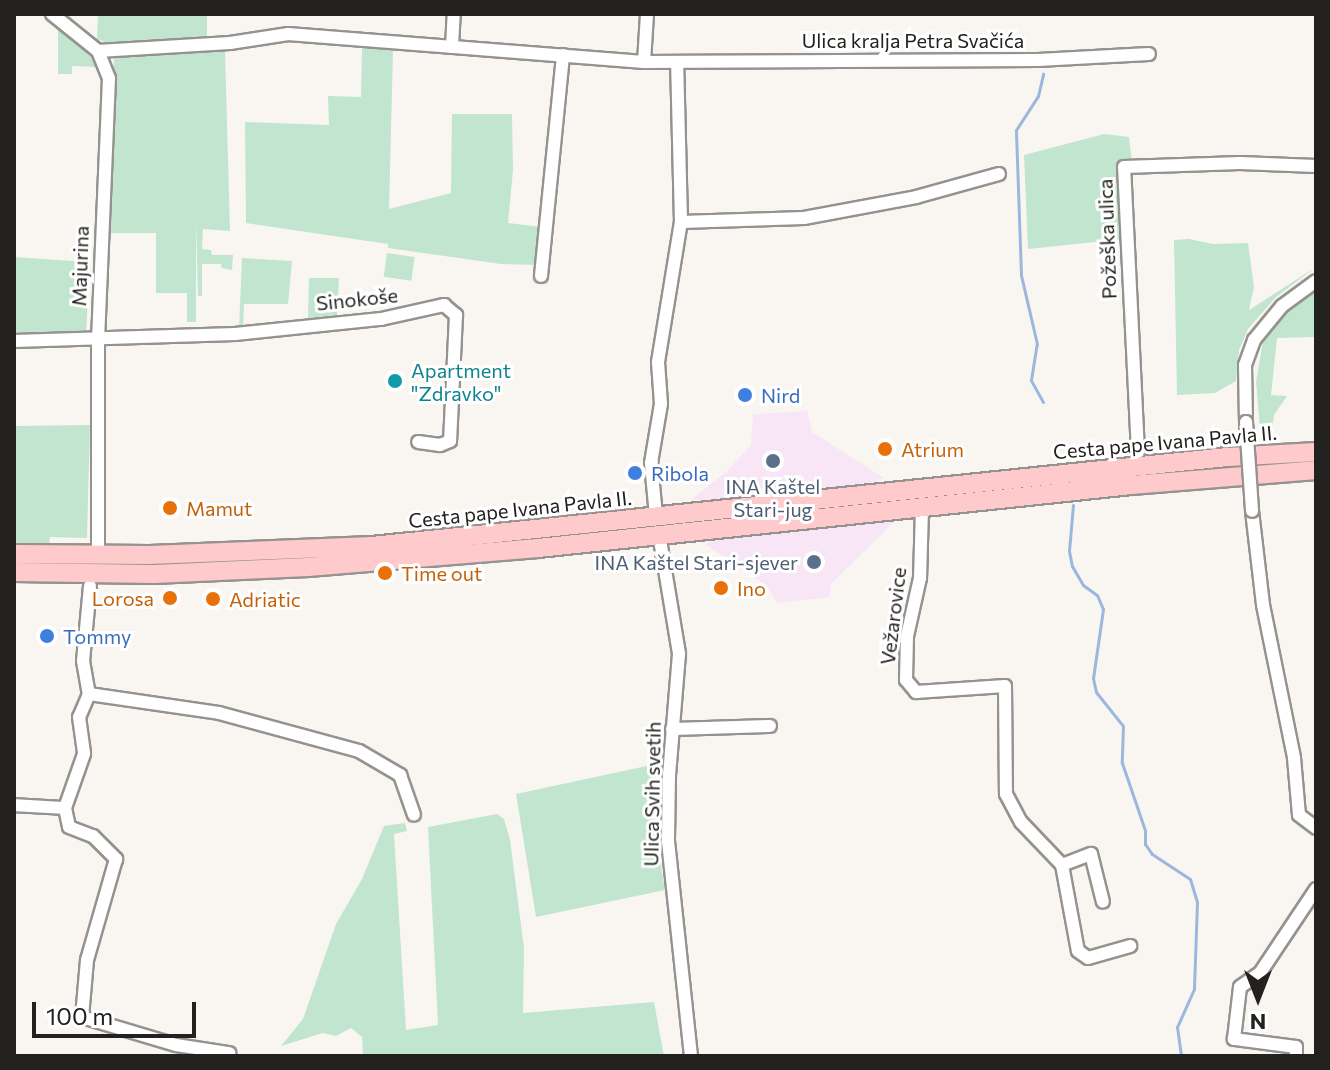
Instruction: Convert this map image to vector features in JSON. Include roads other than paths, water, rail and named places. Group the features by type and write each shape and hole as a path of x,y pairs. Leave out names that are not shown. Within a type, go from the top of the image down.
{"main road":[{"name":"Cesta pape Ivana Pavla II.","path":"14,572 154,574 308,567 1197,460 1316,452"},
{"name":"Cesta pape Ivana Pavla II.","path":"14,554 137,555 372,546 922,508 1131,485 1316,470"}],"street":[{"path":"52,14 98,51 230,43 288,34 644,62 647,14"},
{"path":"452,47 454,14"},
{"name":"Majurina","path":"98,51 109,78 98,338 98,545"},
{"name":"Ulica kralja Petra Svačića","path":"644,62 1038,60 1149,54"},
{"path":"541,276 563,55"},
{"name":"Ulica Svih svetih","path":"677,63 681,222 658,362 661,404 651,463 657,525 679,654 672,729 668,841 691,1056"},
{"name":"Požeška ulica","path":"1138,452 1124,167 1240,163 1316,166"},
{"path":"681,222 804,218 916,197 999,174"},
{"path":"1316,281 1282,306 1254,340 1245,365 1252,511 1263,605 1294,758 1299,815 1316,828"},
{"name":"Sinokoše","path":"98,338 235,334 381,319 444,305 456,315 450,441 440,445 418,442"},
{"path":"14,341 98,338"},
{"name":"Vežarovice","path":"922,508 920,578 907,636 906,680 916,692 1005,686 1006,794 1021,822 1062,865"},
{"path":"90,586 83,661 89,694 79,717 84,754 65,808 69,827 93,836 116,859 87,960 82,1017 176,1045 229,1053"},
{"path":"89,694 219,713 359,751 400,775 414,815"},
{"path":"672,729 770,726"},
{"path":"14,805 65,808"},
{"path":"1103,902 1091,854 1062,865 1078,951 1088,958 1130,946"},
{"path":"1296,1056 1296,1047 1234,1039 1240,987 1260,973 1316,889"}],"waterway":[{"path":"1043,74 1038,96 1016,130 1021,275 1037,344 1031,380 1043,402"},
{"path":"1073,505 1069,551 1072,566 1083,585 1097,595 1103,609 1093,678 1096,692 1123,726 1122,763 1145,830 1145,844 1152,854 1190,879 1197,902 1194,989 1177,1027 1181,1056"}],"place":[{"name":"Apartment \"Zdravko\"","path":"395,381"},
{"name":"Nird","path":"745,395"},
{"name":"Atrium","path":"885,449"},
{"name":"INA Kaštel Stari-jug","path":"773,461"},
{"name":"Ribola","path":"635,473"},
{"name":"Mamut","path":"170,508"},
{"name":"INA Kaštel Stari-sjever","path":"814,562"},
{"name":"Time out","path":"385,573"},
{"name":"Ino","path":"721,588"},
{"name":"Lorosa","path":"170,598"},
{"name":"Adriatic","path":"213,599"},
{"name":"Tommy","path":"47,636"}]}
